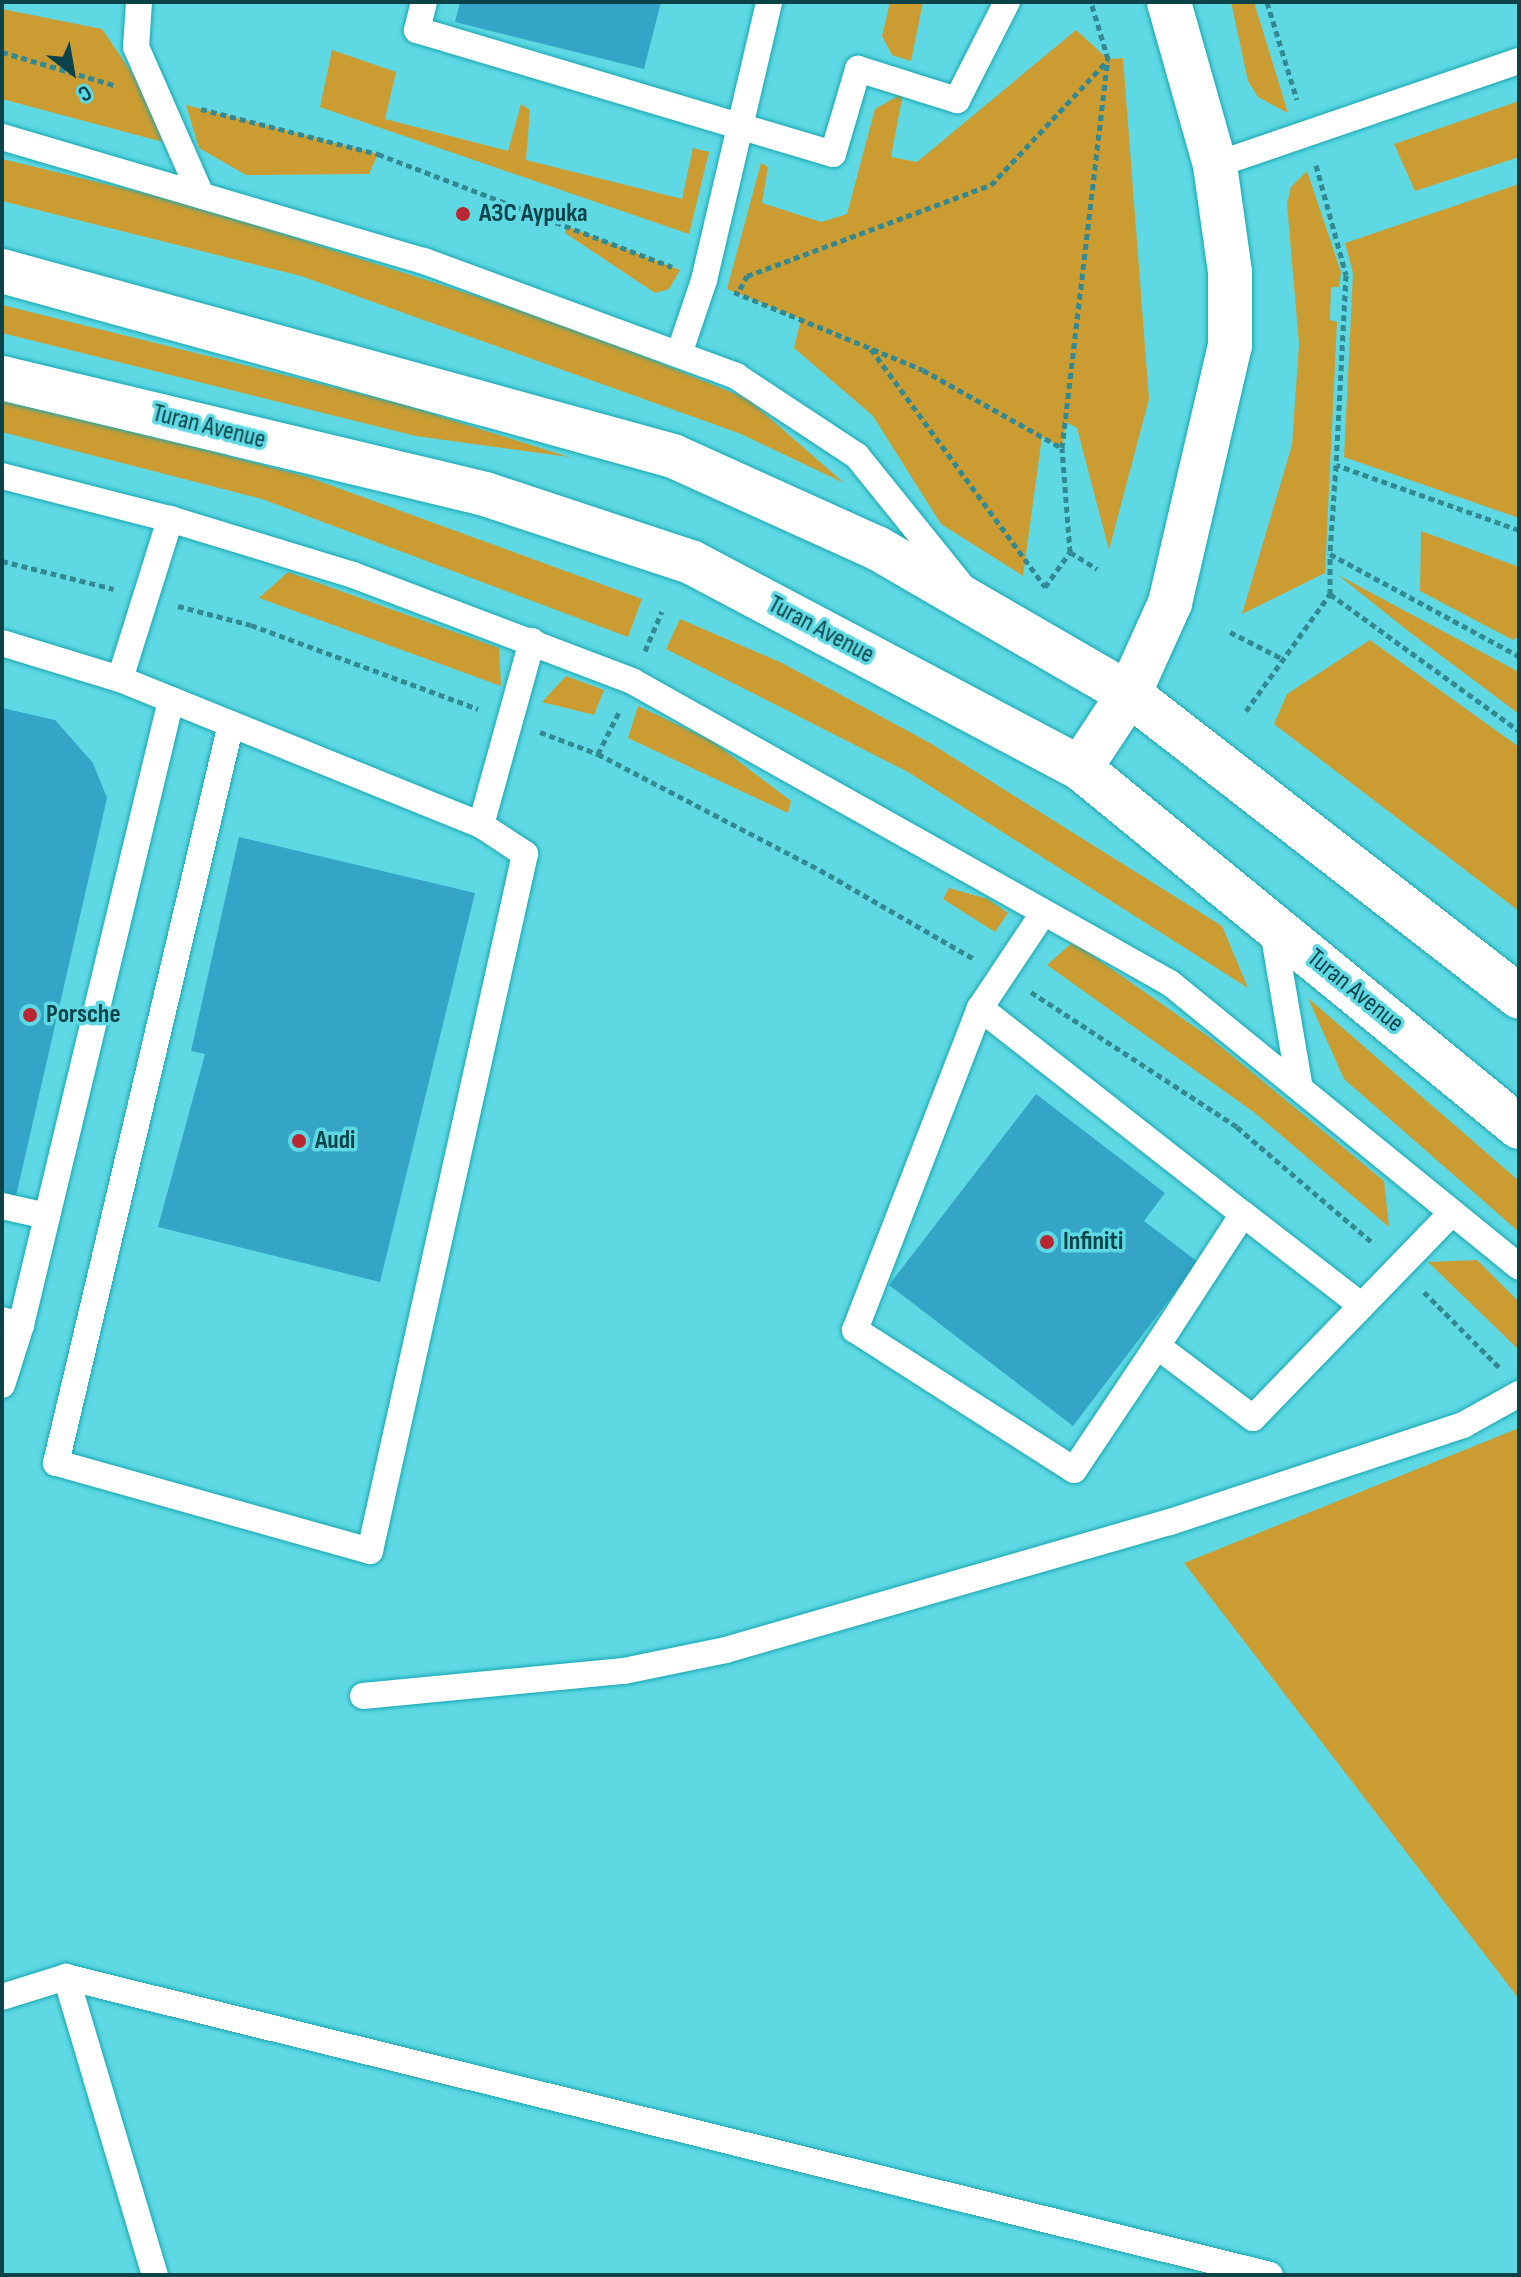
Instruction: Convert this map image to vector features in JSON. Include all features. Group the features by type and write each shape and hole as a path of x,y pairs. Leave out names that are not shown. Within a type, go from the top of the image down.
{"main road":[{"path":"1080,768 1129,694 1181,569 1230,346 1230,272 1215,165 1169,2"},
{"path":"2,271 673,456 877,548 1129,694 1519,997"},
{"name":"Turan Avenue","path":"2,378 485,494 691,562 1080,768 1519,1127"}],"lane":[{"path":"139,2 136,47 201,195"},
{"path":"424,2 417,30 740,129 833,154 858,69 957,100 1007,2"},
{"path":"679,354 704,280 769,2"},
{"path":"1215,165 1519,61"},
{"path":"2,137 424,261 736,376 857,456 982,611"},
{"path":"2,476 170,519 353,575 632,681 1170,983 1519,1267"},
{"path":"120,679 170,519"},
{"path":"481,825 532,641"},
{"path":"2,643 120,679 481,825 525,854 370,1551 56,1463 231,724"},
{"path":"2,1385 11,1323 47,1216 171,700"},
{"path":"1044,912 980,1008 855,1330 1074,1470 1243,1214"},
{"path":"1272,925 1300,1088"},
{"path":"980,1008 1362,1306"},
{"path":"2,1206 47,1216"},
{"path":"1157,1346 1253,1418 1452,1213"},
{"path":"363,1696 624,1671 726,1650 1170,1522 1463,1425 1519,1394"},
{"path":"66,1977 155,2275"},
{"path":"2,1997 66,1977 1270,2275"}],"path":[{"path":"870,348 1045,587 1070,552 1062,448 1108,59 1091,2"},
{"path":"1267,2 1301,114"},
{"path":"2,52 159,98 378,154 680,270"},
{"path":"738,294 747,276 991,185 1108,59"},
{"path":"1246,711 1281,658 1330,594 1346,275 1315,160"},
{"path":"724,288 923,370 1062,448"},
{"path":"1336,465 1519,530"},
{"path":"1070,552 1097,569"},
{"path":"1330,554 1519,656"},
{"path":"2,561 251,625 598,754 625,698"},
{"path":"1330,594 1519,731"},
{"path":"645,652 662,611"},
{"path":"1230,632 1281,658"}],"shaded area":[{"path":"890,2 923,2 911,61 892,55 882,36"},
{"path":"1231,2 1254,2 1288,113 1258,97 1248,81"},
{"path":"2,9 102,29 147,95 163,142 2,99"},
{"path":"1076,30 1108,59 1123,58 1149,399 1109,550 1077,428 1066,422 1062,448 1042,437 1023,576 941,524 873,416 794,348 801,319 727,289 761,163 768,167 762,203 821,222 847,214 875,109 903,93 891,157 917,162"},
{"path":"332,50 396,72 385,119 508,151 521,104 530,110 526,160 682,199 693,148 709,152 689,234 320,107"},
{"path":"1519,101 1519,157 1415,191 1394,144"},
{"path":"186,105 378,154 369,174 246,175 199,148"},
{"path":"2,159 193,205 572,327 748,399 844,483 741,434 301,276 2,201"},
{"path":"1307,171 1341,272 1339,287 1331,287 1330,320 1337,322 1325,573 1242,614 1292,445 1299,344 1287,204 1291,187"},
{"path":"1519,184 1519,518 1344,457 1353,273 1345,243"},
{"path":"566,226 680,270 669,289 655,293 565,233"},
{"path":"2,305 401,404 569,457 416,436 2,333"},
{"path":"2,396 308,477 642,599 628,637 262,499 2,432"},
{"path":"1421,531 1519,567 1519,635 1513,640 1420,591"},
{"path":"288,572 499,648 501,686 259,598"},
{"path":"1338,575 1519,672 1519,714 1412,634"},
{"path":"680,619 782,663 930,743 1222,926 1248,988 908,772 666,649"},
{"path":"1370,640 1519,747 1519,911 1274,724 1287,694"},
{"path":"566,676 604,690 594,715 542,702"},
{"path":"638,706 712,741 791,801 788,813 628,738"},
{"path":"949,888 988,899 1008,913 995,932 943,899"},
{"path":"1073,942 1209,1037 1384,1181 1389,1227 1255,1113 1047,965"},
{"path":"1308,998 1519,1181 1519,1232 1344,1079"},
{"path":"1477,1260 1519,1302 1519,1350 1428,1262"},
{"path":"1519,1428 1519,1999 1184,1563"}],"building":[{"path":"460,2 661,2 644,69 455,22"},
{"name":"Porsche","path":"2,708 55,720 93,763 107,798 16,1196 2,1193"},
{"name":"Audi","path":"239,837 475,893 380,1282 158,1227 205,1054 191,1051"},
{"name":"Infiniti","path":"1036,1094 1165,1193 1144,1221 1198,1262 1073,1426 889,1285"}],"place":[{"name":"АЗС Аурика","path":"463,214"},
{"name":"Porsche","path":"30,1015"},
{"name":"Audi","path":"299,1141"},
{"name":"Infiniti","path":"1047,1242"}]}
